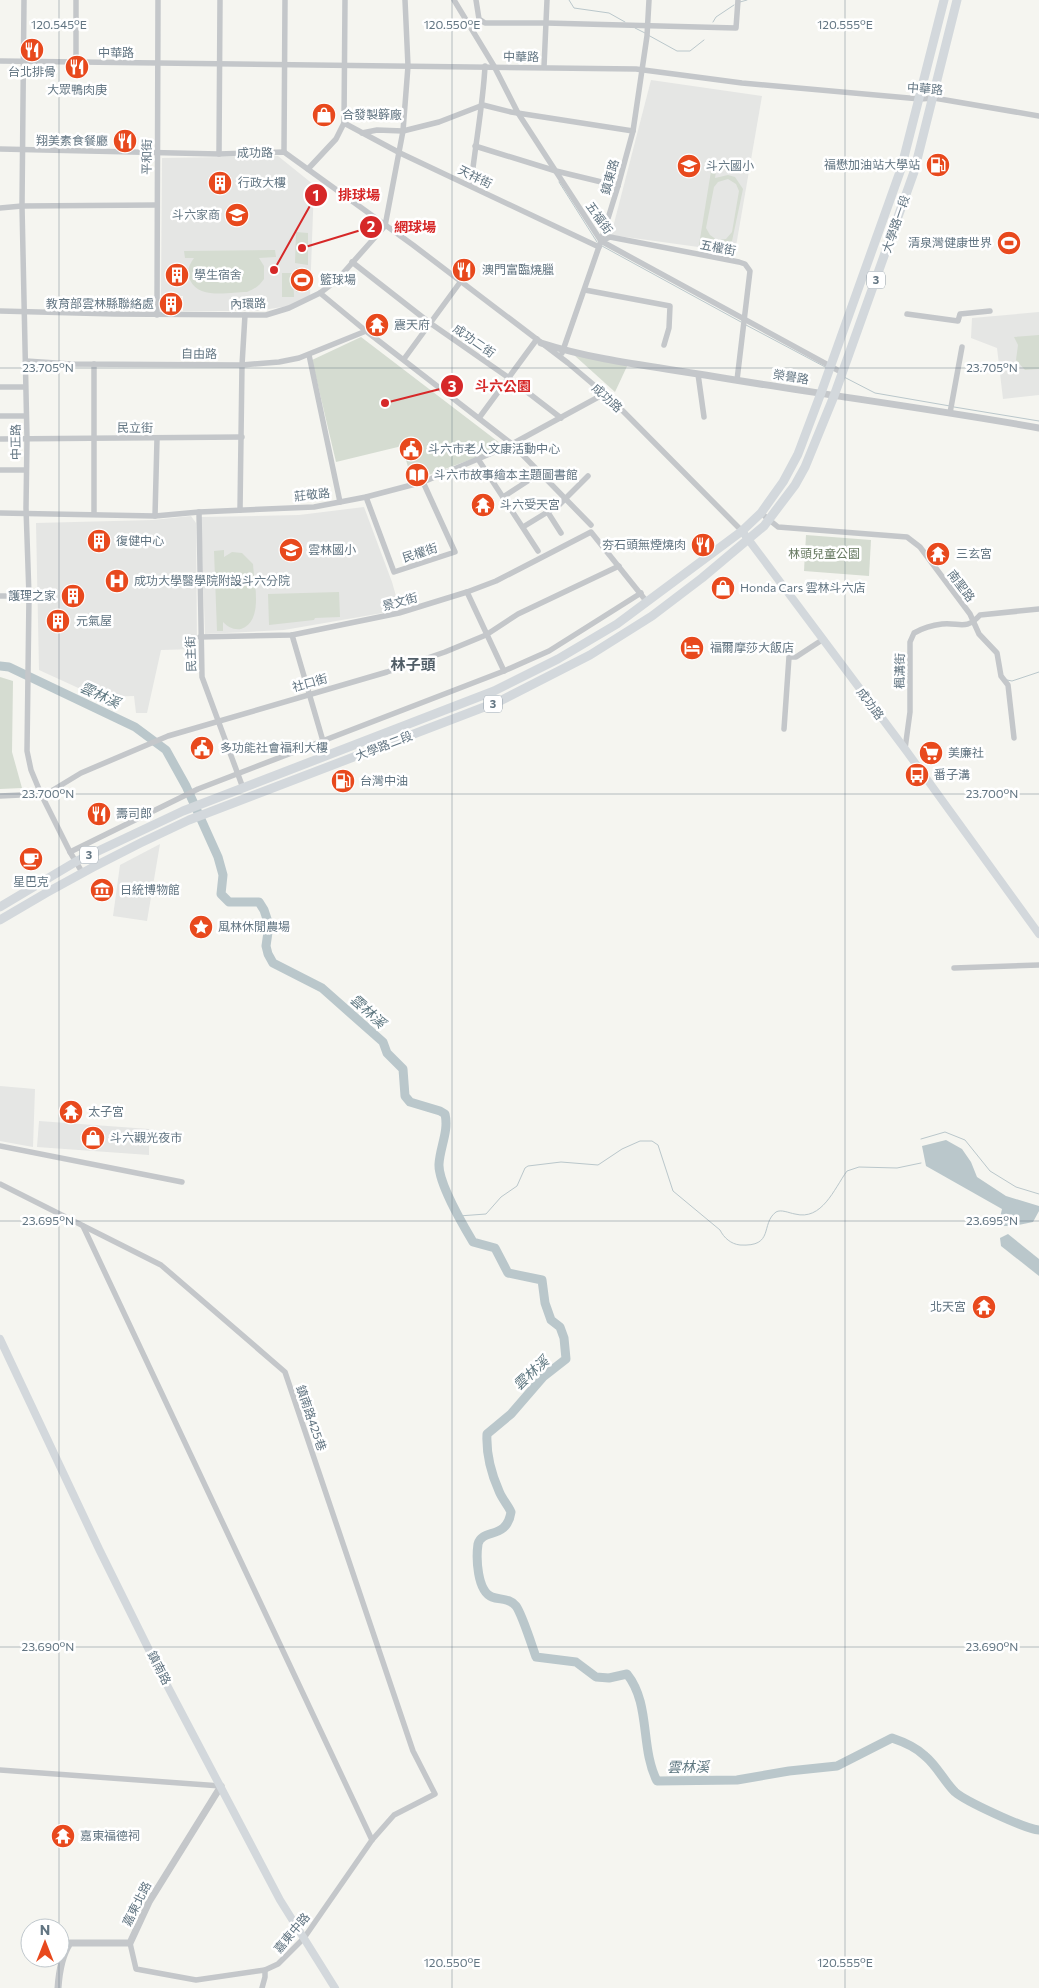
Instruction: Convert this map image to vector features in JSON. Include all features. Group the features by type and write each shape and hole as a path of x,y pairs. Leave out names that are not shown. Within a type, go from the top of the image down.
{"main road":[{"name":"大學路一段","path":"742,531 761,513 783,482 798,454 901,169 944,0"},
{"name":"大學路一段","path":"748,539 769,520 795,485 805,467 834,396 914,172 957,0"},
{"name":"成功路","path":"742,531 905,749 1039,934"},
{"name":"大學路二段","path":"0,907 77,861 183,811 494,691 558,659 617,624 742,531"},
{"name":"大學路二段","path":"0,920 82,872 138,843 189,820 500,701 590,655 652,616 702,578 748,539"},
{"path":"532,672 538,681"},
{"path":"304,764 308,776"},
{"name":"鎮南路","path":"0,1339 158,1668 280,1900 335,1988"}],"street":[{"name":"中正路","path":"24,0 22,206 26,361 26,514 29,596 27,751 31,770 41,794 82,872"},
{"path":"76,0 76,63"},
{"name":"平和街","path":"156,315 158,0"},
{"path":"219,154 220,0"},
{"path":"284,152 286,0"},
{"path":"308,170 336,138 344,124 345,0"},
{"path":"386,226 403,131 408,66 405,0"},
{"name":"五福街","path":"454,0 515,113 600,244 841,372"},
{"path":"476,0 479,19 484,23 637,25 647,31 736,28 738,2"},
{"path":"544,67 547,0"},
{"name":"鎮東路","path":"562,353 600,244 633,131 650,0"},
{"name":"中華路","path":"0,61 641,69 742,84 920,99 934,98 1039,116"},
{"path":"471,185 475,146 490,66"},
{"path":"361,133 377,130 403,131 439,122 483,105 515,113 633,131"},
{"name":"天祥街","path":"344,124 546,223 600,244"},
{"path":"475,146 553,170 618,186"},
{"name":"成功路","path":"0,149 219,154 284,152 461,281 539,341"},
{"path":"0,208 22,206 157,206"},
{"name":"內環路","path":"0,311 156,315 266,315 281,311 320,293 337,280 386,226"},
{"name":"五權街","path":"600,244 610,237 745,264 750,271 737,380"},
{"name":"成功二街","path":"352,262 430,323 509,378 560,418"},
{"path":"404,359 461,281"},
{"path":"585,290 670,306 664,344"},
{"path":"320,293 512,444 566,499 647,602"},
{"path":"907,314 958,321 960,314 990,311"},
{"path":"240,510 242,365 245,315"},
{"name":"自由路","path":"26,361 94,364 242,365 279,362 309,355 366,331"},
{"path":"479,418 539,341"},
{"name":"榮譽路","path":"539,341 562,353 1039,428"},
{"path":"950,413 962,347"},
{"name":"成功路","path":"562,353 691,478 742,531"},
{"path":"309,355 340,502"},
{"path":"94,364 92,438 94,514"},
{"path":"698,374 704,417"},
{"path":"0,387 25,387"},
{"name":"莊敬路","path":"0,513 155,516 314,507 366,497 423,482 478,459 512,444 604,394"},
{"path":"0,416 26,416"},
{"name":"民立街","path":"0,439 242,437"},
{"path":"155,516 157,438"},
{"path":"478,459 538,551"},
{"path":"0,470 26,470"},
{"path":"503,497 540,473"},
{"path":"523,527 566,499 588,476"},
{"name":"民權街","path":"366,497 394,572 455,552 423,482"},
{"path":"547,511 561,533"},
{"name":"民主街","path":"200,512 200,637 202,677 243,788"},
{"name":"南聖路","path":"761,513 778,527 907,537 920,547 970,614 980,634 997,652 1001,676 1008,685 1014,738"},
{"name":"景文街","path":"200,637 292,635 399,613 496,581 591,529"},
{"name":"社口街","path":"0,796 41,794 53,790 80,774 168,736 217,720 387,672 445,652 486,635 518,614 619,566"},
{"path":"467,592 504,670"},
{"path":"70,852 198,789 549,651 641,593"},
{"path":"0,596 29,596"},
{"name":"楓溝街","path":"905,749 910,712 910,642 914,633 942,624 959,626 974,622 980,615 1039,609"},
{"path":"292,635 323,741"},
{"path":"784,729 789,657 796,658 822,640"},
{"path":"954,968 1039,965"},
{"path":"0,1146 182,1182"},
{"name":"鎮南路425巷","path":"0,1184 161,1265 286,1372 413,1751 435,1794"},
{"path":"83,1226 372,1840"},
{"path":"0,1770 221,1786"},
{"name":"嘉東北路","path":"58,1988 58,1977 66,1949 70,1943 130,1943 149,1902 221,1786"},
{"name":"嘉東中路","path":"130,1943 136,1969 196,1980 265,1970 278,1964 304,1938 372,1840 394,1814 435,1794"},
{"path":"262,1988 266,1977 265,1970"}],"shaded area":[{"name":"斗六國小","path":"651,80 762,96 735,252 611,235"},
{"name":"斗六家商","path":"278,156 314,185 310,296 288,306 257,311 183,311 183,296 161,296 162,158"},
{"path":"1039,312 1039,395 1003,399 997,348 971,338 972,318"},
{"name":"雲林國小","path":"364,507 392,582 400,610 284,630 205,634 201,517 299,515"},
{"name":"成功大學醫學院附設斗六分院","path":"191,516 196,523 197,649 161,650 147,713 136,713 134,696 98,697 39,670 36,523 153,520"},
{"path":"160,844 147,921 113,916 120,865"},
{"path":"0,1086 35,1089 33,1147 0,1141"},
{"name":"斗六觀光夜市","path":"39,1121 149,1129 149,1155 37,1147"},
{"path":"946,1140 962,1149 971,1162 977,1177 1006,1196 1039,1206 1039,1211 1033,1222 1014,1226 998,1226 1002,1209 926,1166 922,1146"},
{"path":"1008,1234 1039,1259 1039,1276 1001,1246 1000,1238"}],"green space":[{"path":"712,165 717,166 715,178 728,175 735,177 743,189 732,241 718,247 705,239 703,245 699,245","holes":["728,179 736,184 739,191 732,232 726,239 717,240 710,235 706,228 714,187 718,182"]},
{"path":"296,232 308,233 308,265 295,263"},
{"path":"275,250 276,257 259,258 264,266 264,279 259,285 247,292 216,294 208,293 194,286 188,271 194,258 185,258 184,251"},
{"name":"籃球場","path":"296,268 307,268 307,291 296,292"},
{"name":"籃球場","path":"282,273 293,273 294,297 282,297"},
{"path":"1039,335 1039,369 1025,370 1016,360 1018,345 1014,337"},
{"path":"361,337 505,447 412,481 402,446 336,462 312,360"},
{"path":"574,355 629,362 615,392"},
{"name":"林頭兒童公園","path":"806,535 871,540 869,576 804,571"},
{"path":"224,550 224,557 232,552 242,553 253,564 256,601 253,618 248,625 241,629 236,629 229,627 223,622 223,631 217,631 214,551"},
{"path":"339,592 340,617 315,618 314,620 269,625 268,594"},
{"path":"0,677 13,681 12,752 22,788 0,789"}],"waterway":[{"path":"569,0 574,8 609,13 625,22"},
{"path":"740,2 747,0"},
{"path":"713,22 716,17 734,5"},
{"path":"635,28 645,33"},
{"path":"648,35 677,51 690,51 704,40"},
{"path":"559,182 597,242"},
{"path":"602,246 741,322"},
{"path":"746,325 827,368"},
{"path":"844,377 875,393 950,406"},
{"path":"954,407 1039,421"},
{"name":"雲林溪","path":"0,666 9,667 135,727 166,750 186,786 218,857 223,875 221,894 229,902 259,902 269,925 266,946 273,963 322,988 383,1042 387,1053 403,1069 405,1096 410,1102 445,1114 446,1127 439,1164 442,1182 473,1242 495,1248 508,1273 542,1280 545,1303 551,1320 560,1327 564,1338 566,1359 543,1377 511,1414 487,1434 487,1449 491,1470 500,1494 511,1512 505,1527 480,1539 477,1557 480,1581 483,1588 492,1597 514,1603 524,1623 536,1657 576,1662 596,1677 609,1678 627,1674 634,1686 643,1712 649,1755 657,1781 737,1780 789,1771 837,1766 892,1738 910,1745 921,1753 933,1764 951,1788 961,1796 1009,1820 1039,1830"},
{"path":"1007,680 1012,681 1039,672"},
{"path":"921,1139 945,1132 965,1140 990,1171 1016,1187 1039,1194"},
{"path":"459,1216 486,1214 501,1197 517,1186 525,1168 528,1166 561,1162 598,1165 622,1149 640,1141 652,1141 658,1145 673,1191 720,1230 728,1240 740,1245 751,1245 763,1239 771,1217 776,1212 783,1211 804,1215 813,1213 820,1208 847,1171 859,1167 897,1168 921,1163"}],"place":[{"name":"台北排骨","path":"32,50"},
{"name":"大眾鴨肉庚","path":"77,67"},
{"name":"合發製簳廠","path":"324,115"},
{"name":"翔美素食餐廳","path":"125,141"},
{"name":"福懋加油站大學站","path":"938,165"},
{"name":"斗六國小","path":"689,166"},
{"name":"行政大樓","path":"220,183"},
{"name":"斗六家商","path":"237,215"},
{"name":"清泉灣健康世界","path":"1009,243"},
{"name":"網球場","path":"302,248"},
{"name":"排球場","path":"274,270"},
{"name":"澳門富臨燒臘","path":"464,270"},
{"name":"學生宿舍","path":"177,275"},
{"name":"籃球場","path":"302,280"},
{"name":"教育部雲林縣聯絡處","path":"171,304"},
{"name":"震天府","path":"377,325"},
{"name":"斗六公園","path":"385,403"},
{"name":"斗六市老人文康活動中心","path":"411,449"},
{"name":"斗六市故事繪本主題圖書館","path":"417,475"},
{"name":"斗六受天宮","path":"483,505"},
{"name":"復健中心","path":"99,541"},
{"name":"夯石頭無煙燒肉","path":"703,545"},
{"name":"雲林國小","path":"291,550"},
{"name":"三玄宮","path":"938,554"},
{"name":"成功大學醫學院附設斗六分院","path":"117,581"},
{"name":"Honda Cars 雲林斗六店","path":"723,588"},
{"name":"護理之家","path":"73,596"},
{"name":"元氣屋","path":"58,621"},
{"name":"福爾摩莎大飯店","path":"692,648"},
{"name":"多功能社會福利大樓","path":"202,748"},
{"name":"美廉社","path":"931,753"},
{"name":"番子溝","path":"917,775"},
{"name":"台灣中油","path":"343,781"},
{"name":"壽司郎","path":"99,814"},
{"name":"星巴克","path":"31,859"},
{"name":"日統博物館","path":"102,890"},
{"name":"風林休閒農場","path":"201,927"},
{"name":"太子宮","path":"71,1112"},
{"name":"斗六觀光夜市","path":"93,1138"},
{"name":"北天宮","path":"984,1307"},
{"name":"嘉東福德祠","path":"63,1836"}],"district":[{"name":"林子頭","path":"413,665"}]}
